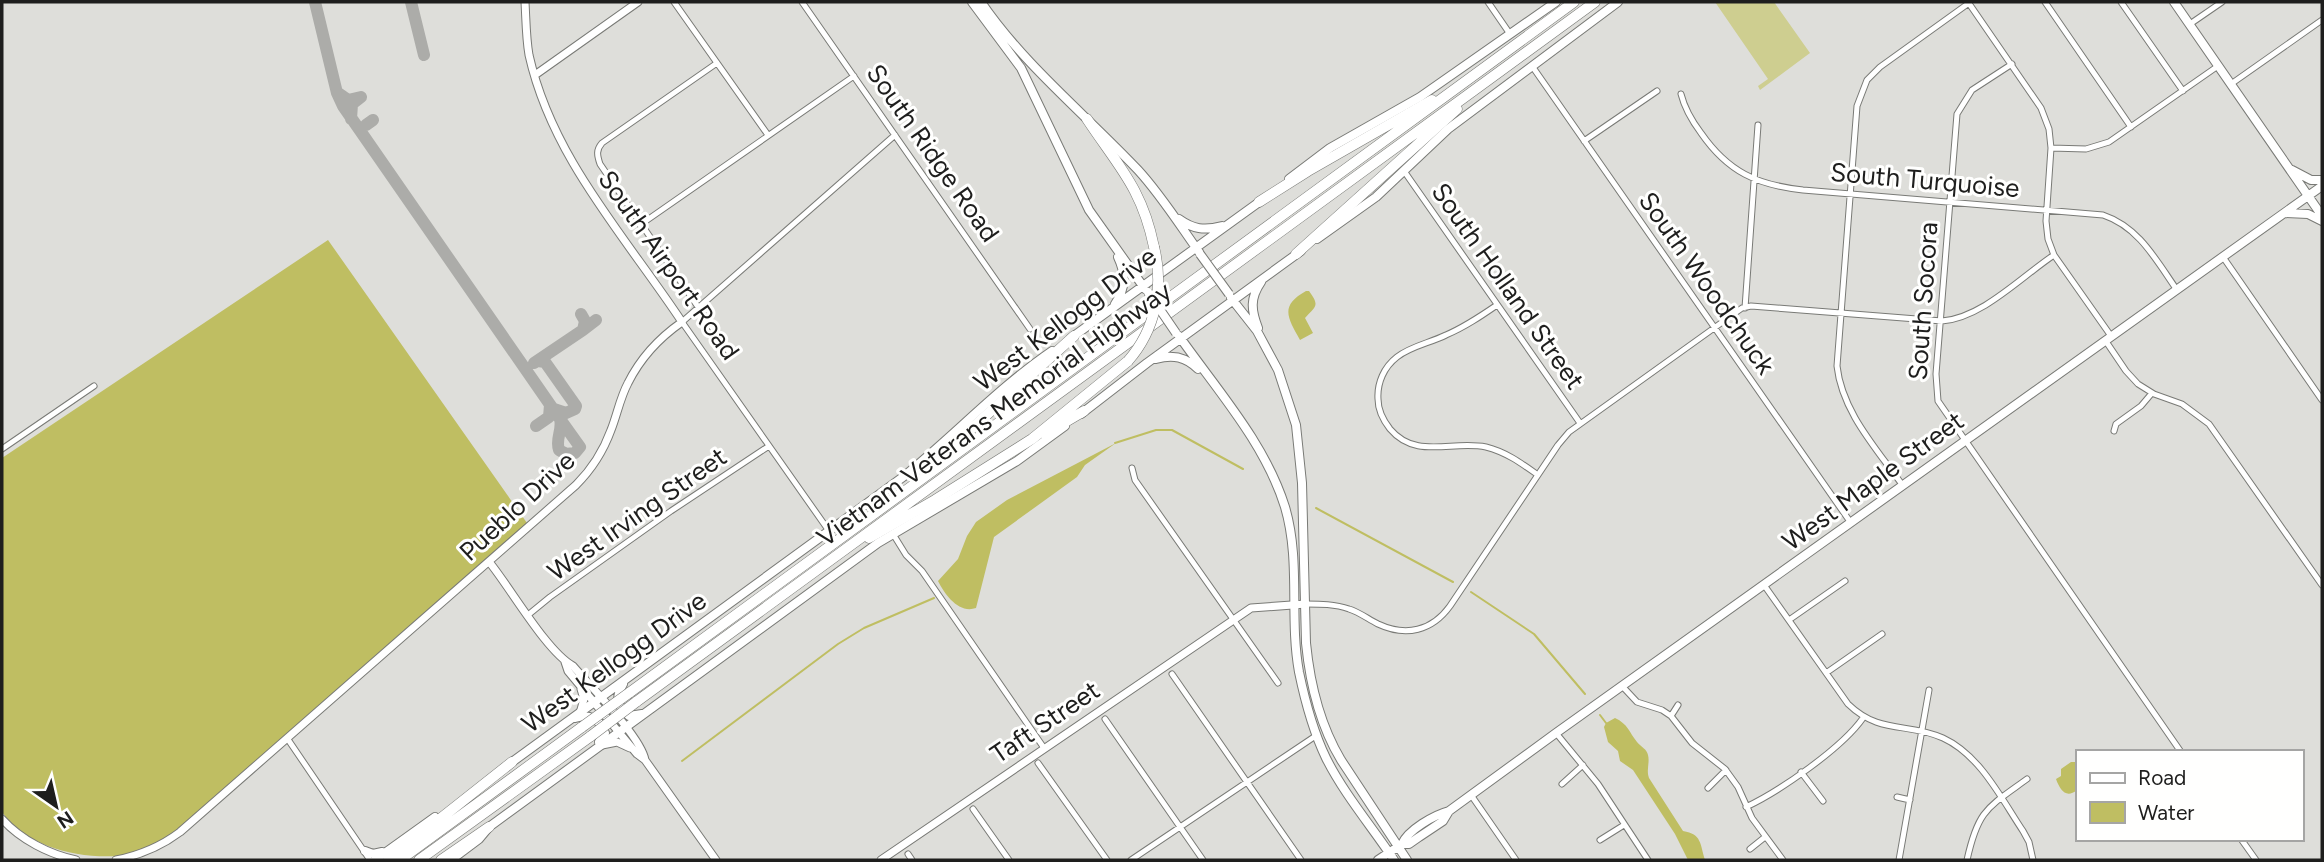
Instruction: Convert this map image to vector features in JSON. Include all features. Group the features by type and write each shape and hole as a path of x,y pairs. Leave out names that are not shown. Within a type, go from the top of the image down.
{"highway":[{"name":"Vietnam Veterans Memorial Highway","path":"400,860 1574,2"},
{"name":"Vietnam Veterans Memorial Highway","path":"419,860 1595,2"},
{"path":"1297,254 1517,57"},
{"path":"1259,202 1308,171 1469,80"},
{"path":"1002,458 1032,439 1128,361 1144,338 1155,310 1158,286 1150,225 1124,170 1087,119"},
{"path":"900,495 1074,335"},
{"path":"817,569 1084,411"},
{"path":"388,860 512,762"},
{"path":"441,860 489,827"}],"main road":[{"path":"971,2 1021,68 1085,204 1260,450 1278,486 1291,533 1299,671 1309,715 1400,845 1407,860"},
{"path":"981,2 998,27 1139,172 1265,344"},
{"name":"West Kellogg Drive","path":"375,860 903,477 1016,377 1074,335 1146,289 1330,148 1420,97 1556,2"},
{"path":"451,860 479,839 489,827 840,570 893,534 1017,461 1231,297 1360,209 1448,129 1618,2"},
{"path":"2174,2 2322,219"},
{"path":"2289,169 2311,180 2322,180"},
{"name":"West Maple Street","path":"1378,860 1391,856 1405,838 1439,814 1449,811 2322,186"},
{"path":"1168,209 1197,229 1228,225"},
{"path":"2285,212 2308,214 2322,219"},
{"path":"1104,233 1124,275 1122,294 1110,311"},
{"path":"1265,276 1256,290 1252,309 1281,379 1296,425 1302,483 1308,663 1326,757 1391,856"},
{"path":"1147,363 1164,357 1182,358 1197,368 1219,391"},
{"path":"626,679 617,696 619,707 629,716 641,716"},
{"path":"570,720 588,716 598,720 602,726 605,733 603,739 588,755"},
{"path":"365,851 379,853 400,842"}],"street":[{"name":"South Airport Road","path":"526,2 529,54 548,116 572,163 829,531"},
{"path":"535,75 638,2"},
{"path":"674,2 768,135"},
{"name":"South Ridge Road","path":"802,2 1030,329"},
{"path":"1488,2 1510,34"},
{"path":"1903,486 1846,403 1839,383 1837,366 1857,106 1867,80 1880,67 1969,2 2041,108 2049,129 2051,148 2046,221 2048,239 2054,255 2132,378 2152,393 2182,404 2209,424 2322,585"},
{"path":"2045,2 2131,127"},
{"path":"2121,2 2183,91"},
{"path":"2190,24 2222,2"},
{"path":"2231,84 2322,20"},
{"path":"717,63 608,138 598,148 597,156 640,225 729,352"},
{"name":"South Socora","path":"2011,64 1972,90 1957,114 1940,321 1936,390 1938,401 2180,750"},
{"name":"South Woodchuck","path":"1532,66 1851,523"},
{"path":"2051,148 2086,149 2109,142 2218,66"},
{"path":"640,225 854,76"},
{"path":"1584,141 1657,91"},
{"name":"South Turquoise","path":"1681,94 1689,117 1711,149 1739,172 1774,187 2103,215 2119,220 2130,228 2176,290"},
{"path":"1745,308 1758,125"},
{"name":"Pueblo Drive","path":"116,860 136,856 170,839 576,485 592,467 605,445 626,386 639,363 655,345 895,135"},
{"name":"South Holland Street","path":"1404,171 1580,423"},
{"path":"1306,604 1349,609 1394,630 1411,632 1422,629 1444,614 1558,444 1580,423 1745,308 1751,306 1953,320 1973,312 2054,255"},
{"path":"2223,257 2322,400"},
{"path":"1497,305 1465,327 1402,353 1385,370 1378,387 1378,404 1384,421 1396,435 1414,446 1431,449 1464,445 1489,448 1515,459 1538,475"},
{"path":"2,449 94,386"},
{"path":"2114,431 2116,424 2141,406 2152,393"},
{"name":"West Irving Street","path":"528,615 671,512 769,446"},
{"path":"1132,468 1141,489 1278,683"},
{"path":"893,534 906,555 922,571 1044,748"},
{"path":"489,563 565,661 573,666 587,683 716,860"},
{"path":"1789,620 1845,581"},
{"path":"1764,585 1848,704 1863,718 1875,723 1940,736 1975,761 2023,831 2033,860"},
{"name":"Taft Street","path":"881,860 1233,619 1255,606 1306,604"},
{"path":"1826,673 1882,634"},
{"path":"565,661 568,671 598,700"},
{"path":"1172,674 1301,860"},
{"path":"578,682 584,699 580,713"},
{"path":"587,683 600,690 615,688"},
{"path":"1622,686 1637,702 1662,710 1671,716 1692,743 1726,770 1738,787 1746,807 1783,860"},
{"path":"1899,860 1929,690"},
{"path":"1671,716 1678,705"},
{"path":"638,750 634,729 641,716"},
{"path":"1746,807 1842,742 1863,718"},
{"path":"1105,719 1203,860"},
{"path":"1131,860 1246,781 1322,733"},
{"path":"1556,733 1583,765 1648,860"},
{"path":"287,738 370,860"},
{"path":"601,745 617,742 638,750"},
{"path":"1038,763 1107,860"},
{"path":"1562,784 1583,765"},
{"path":"1708,788 1726,770"},
{"path":"1801,772 1823,801"},
{"path":"1968,860 1974,830 1985,811 2027,779"},
{"path":"1471,795 1516,860"},
{"path":"1897,797 1910,800"},
{"path":"973,809 1009,860"},
{"path":"2,819 33,844 58,858 76,860"},
{"path":"1600,840 1624,825"},
{"path":"1750,849 1765,837"},
{"path":"2242,841 2256,860"},
{"path":"908,854 912,860"}],"green space":[{"path":"1715,2 1774,2 1810,53 1760,90 1758,86 1768,79"}],"water":[{"path":"328,240 527,523 169,838 134,854 98,856 61,850 27,836 2,812 2,458"},
{"path":"1309,291 1315,300 1314,308 1305,318 1313,333 1300,340 1288,313 1292,302"},
{"path":"1116,443 1085,465 1077,477 994,537 976,608 958,606 949,597 938,581 958,559 976,522 1007,500"},
{"path":"1615,718 1626,726 1646,751 1649,778 1683,831 1697,837 1705,860 1688,860 1675,834 1633,770 1620,761 1618,751 1608,742 1604,727"},
{"path":"2071,762 2076,762 2076,791 2073,793 2062,790 2056,779 2061,776 2061,769"}],"waterway":[{"path":"1115,443 1156,430 1172,430 1243,469"},
{"path":"1316,508 1453,582"},
{"path":"1471,592 1534,634 1585,694"},
{"path":"682,761 838,644 864,628 934,598"},
{"path":"1600,715 1606,723"}],"taxiway":[{"path":"315,2 337,93 343,106 560,419 559,450 566,454 575,453 580,447 560,419"},
{"path":"411,2 424,55"},
{"path":"338,93 348,100 361,97 352,104 351,119"},
{"path":"366,125 373,120"},
{"path":"581,314 585,321 583,330 596,320"},
{"path":"534,363 583,330"},
{"path":"538,361 545,362 576,406 566,413 554,409"},
{"path":"536,426 549,417 550,405"}]}
